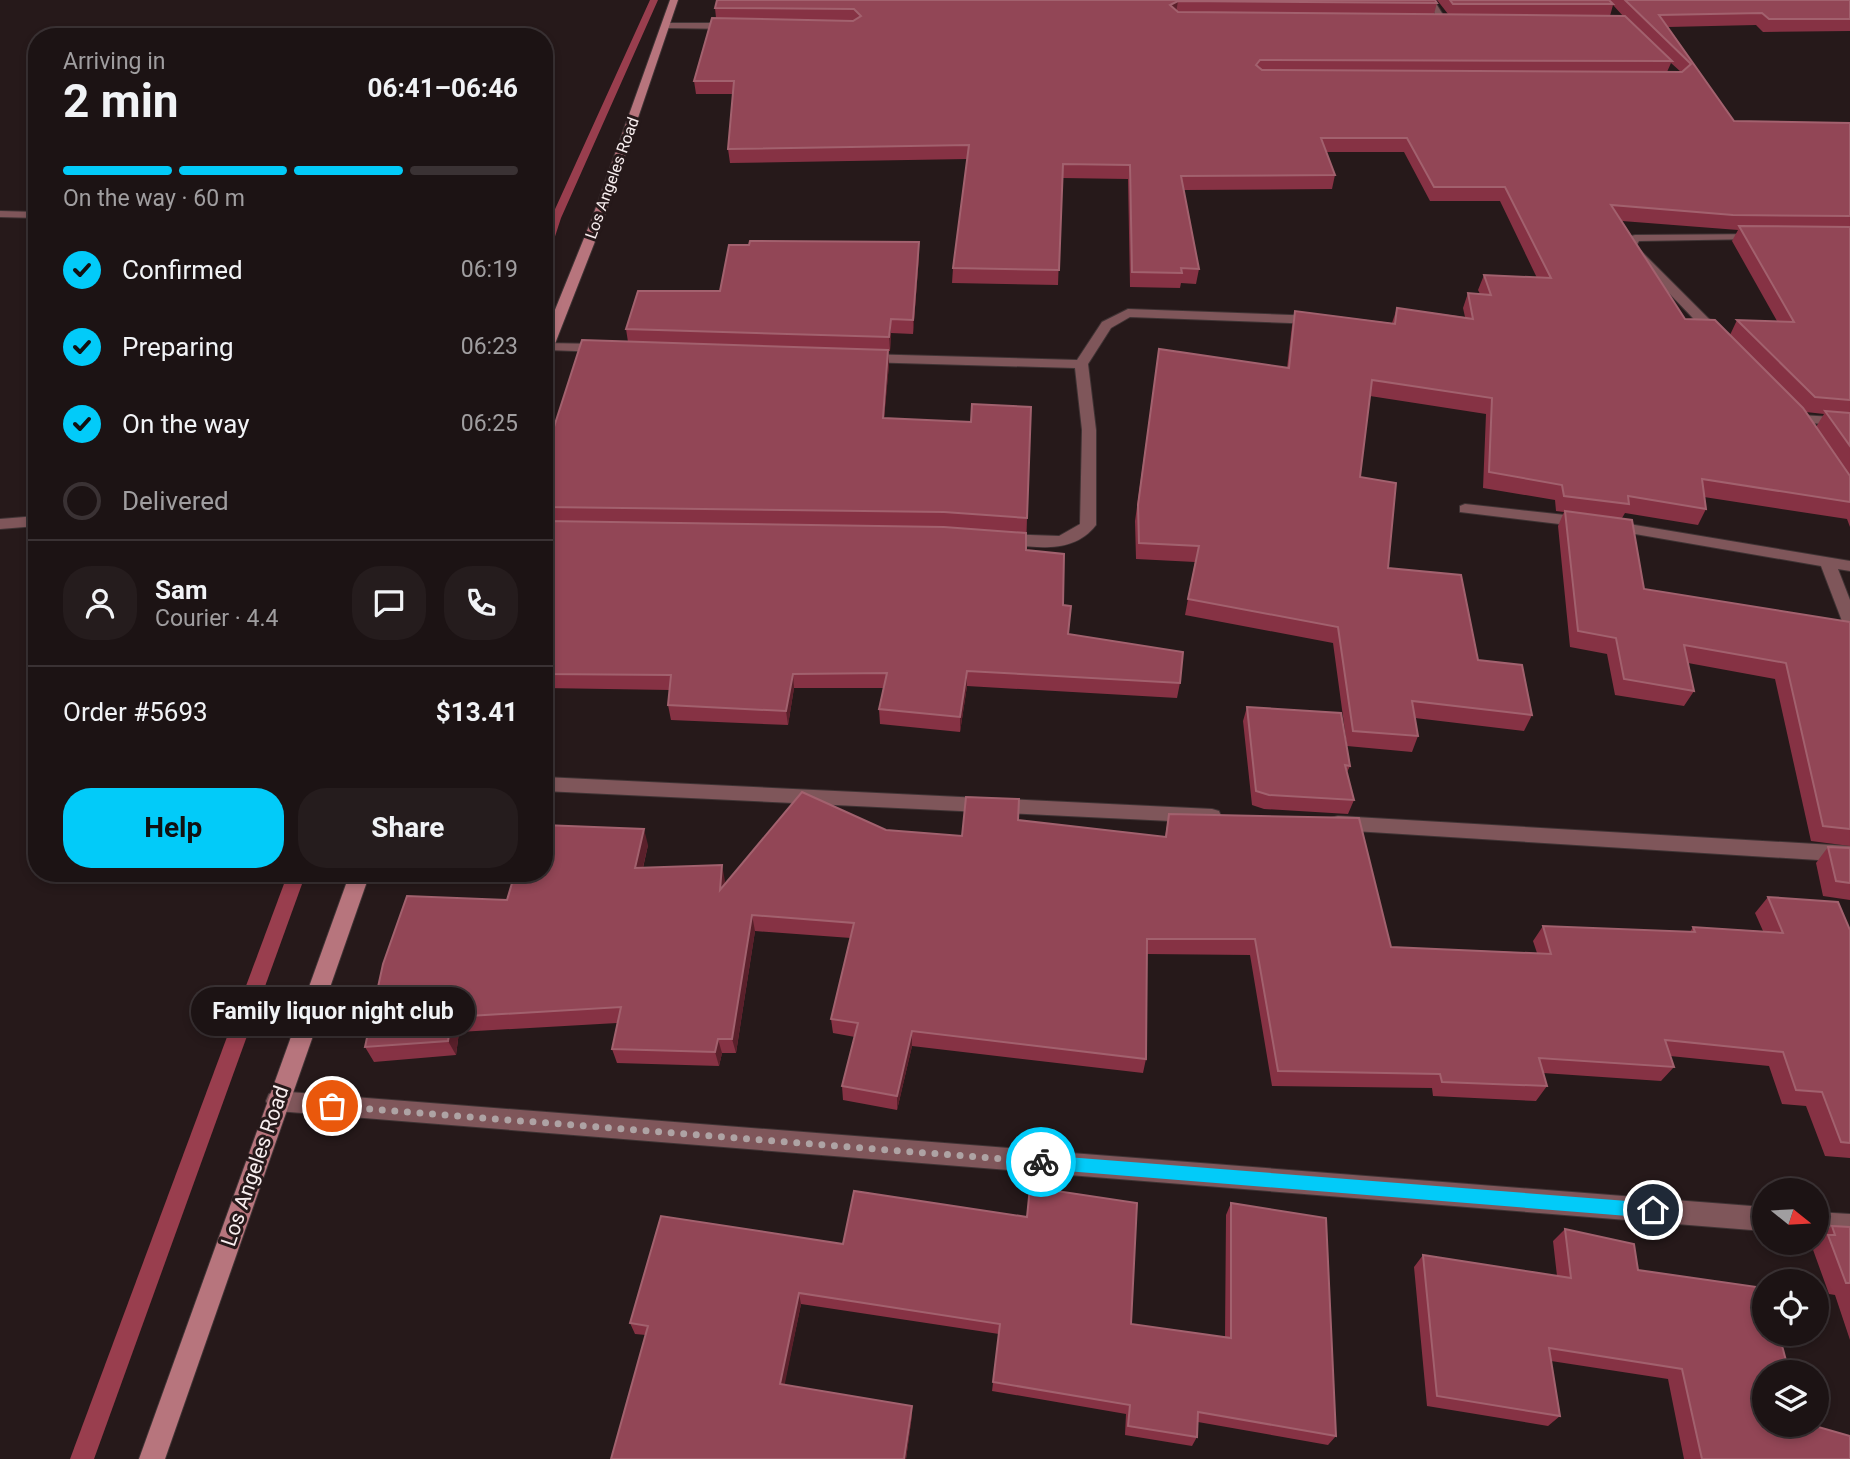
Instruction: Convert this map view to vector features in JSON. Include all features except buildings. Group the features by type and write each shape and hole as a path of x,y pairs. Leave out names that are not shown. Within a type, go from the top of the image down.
{"main road":[{"name":"Los Angeles Road","path":"553,332 597,221 674,0"},
{"name":"Los Angeles Road","path":"152,1459 357,882"}],"street":[{"path":"1429,0 1445,21"},
{"path":"1432,21 1457,21"},
{"path":"666,26 746,27"},
{"path":"0,214 28,215"},
{"path":"1732,350 1630,246 1635,238 1654,236 1771,236"},
{"path":"982,537 1059,543 1078,537 1088,525 1089,430 1081,364 1106,325 1128,313 1338,321"},
{"path":"553,350 615,348"},
{"path":"845,357 1081,364"},
{"path":"1800,420 1850,422"},
{"path":"1465,509 1601,524 1850,566"},
{"path":"0,524 28,522"},
{"path":"1828,564 1850,621"},
{"path":"553,784 1228,817"},
{"path":"1325,822 1850,854"},
{"path":"277,1101 1752,1218"},
{"path":"1829,1225 1850,1226"}],"waterway":[{"path":"553,227 654,0"},
{"path":"82,1459 294,882"}],"way so far":[{"path":"332,1106 1041,1162"}],"place":[{"name":"Family liquor night club","path":"332,1106"}],"route":[{"path":"1041,1162 1653,1210"}]}
